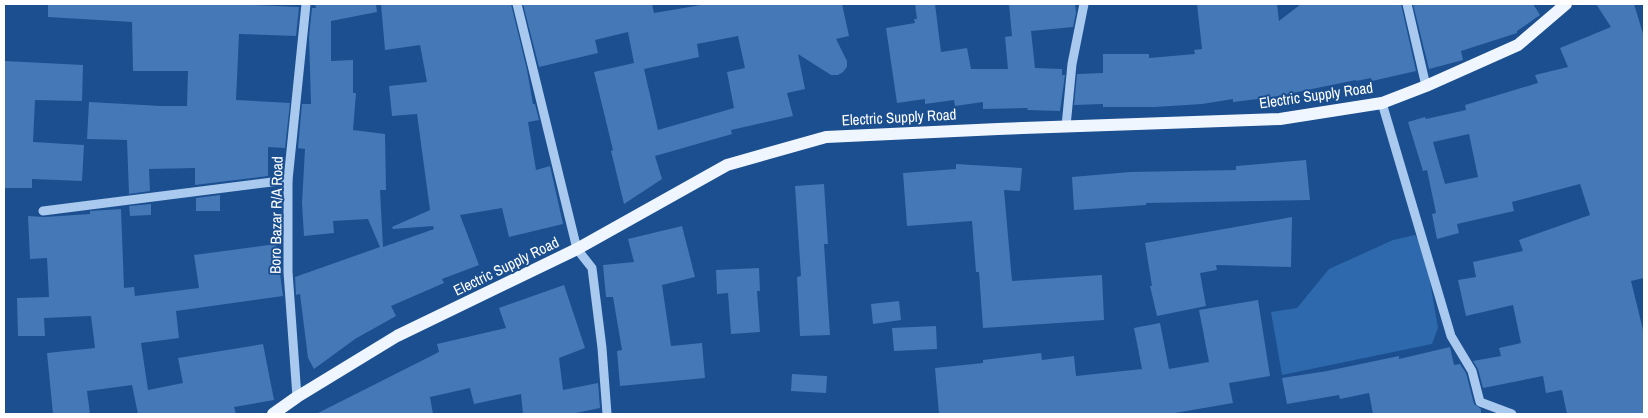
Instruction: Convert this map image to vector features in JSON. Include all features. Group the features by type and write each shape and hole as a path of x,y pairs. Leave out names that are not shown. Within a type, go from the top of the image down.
{"main road":[{"name":"Electric Supply Road","path":"273,414 297,397 397,336 577,249 728,165 826,137 1280,118 1382,103 1426,86 1518,45 1566,4"}],"street":[{"name":"Boro Bazar R/A Road","path":"297,397 288,272 288,180 306,4"},
{"path":"517,4 577,249 592,268 602,348 606,414"},
{"path":"1066,126 1072,64 1084,4"},
{"path":"1407,4 1426,86"},
{"path":"1382,103 1451,336 1472,371 1480,402 1512,414"},
{"path":"43,211 288,180"}],"shaded area":[{"path":"1415,235 1425,253 1438,328 1432,344 1282,375 1271,312 1297,308 1329,269 1393,240"}],"building":[{"path":"48,4 234,4 299,7 296,36 239,34 236,100 290,103 285,148 268,147 268,176 195,185 195,168 149,169 150,191 129,194 127,140 87,139 89,102 187,106 188,71 133,71 132,22 48,17"},
{"path":"315,4 376,4 377,12 331,21 331,61 353,60 353,93 356,93 353,130 385,134 386,190 380,190 383,247 434,229 433,226 393,229 392,227 430,210 417,114 392,116 389,86 427,82 420,45 385,50 381,4 511,4 533,104 535,104 539,120 528,122 536,170 550,166 563,224 509,237 502,208 460,215 479,265 442,279 444,283 391,306 396,316 355,339 314,369 308,358 300,294 296,295 295,277 380,247 368,219 333,221 334,233 304,236 302,203 305,149 298,148 302,104 311,104 309,37 312,8 316,8"},
{"path":"523,4 652,4 654,13 707,4 842,4 849,36 836,39 847,61 847,67 838,75 831,75 798,54 805,89 787,93 793,116 731,130 732,134 655,156 662,179 624,204 594,72 634,63 628,32 595,40 598,53 539,67","holes":["738,36 745,68 727,72 734,108 658,130 644,69 699,57 697,44"]},
{"path":"915,4 935,4 941,52 967,48 971,69 1008,69 1005,37 1012,36 1009,4 1075,4 1076,13 1073,27 1031,31 1035,68 1062,69 1062,75 1065,75 1060,111 1027,110 1028,108 983,109 983,102 955,106 954,100 925,104 925,99 897,103 886,28 915,23 914,19 917,19"},
{"path":"1197,4 1277,4 1279,21 1301,4 1401,4 1416,71 1372,81 1371,78 1356,80 1273,97 1233,102 1233,99 1202,104 1154,107 1103,107 1103,104 1074,105 1077,74 1103,73 1103,54 1149,54 1149,58 1195,54 1194,50 1202,49"},
{"path":"1413,4 1533,4 1540,15 1517,31 1517,33 1461,51 1463,60 1429,69"},
{"path":"1596,4 1634,4 1644,37 1644,278 1631,281 1644,334 1644,414 1567,414 1562,390 1546,393 1543,376 1483,388 1478,369 1473,361 1501,356 1499,348 1521,343 1513,305 1466,316 1458,280 1476,277 1473,262 1523,251 1519,240 1590,215 1580,184 1512,202 1514,211 1457,224 1459,233 1437,239 1432,214 1436,213 1427,170 1423,171 1408,122 1466,110 1465,105 1538,83 1535,75 1568,67 1560,48 1611,27","holes":["1469,134 1478,177 1445,184 1433,142"]},
{"path":"4,61 83,65 82,101 35,100 33,142 84,145 82,181 32,179 32,188 4,188"},
{"path":"1306,160 1310,200 1146,203 1146,205 1074,210 1072,177 1130,172 1236,170 1236,166"},
{"path":"956,164 1022,168 1020,191 1004,190 1012,281 1102,275 1104,320 983,328 979,272 976,272 972,221 907,226 903,173 956,169"},
{"path":"824,184 828,244 824,244 830,335 800,336 797,277 801,276 795,186"},
{"path":"220,195 220,211 196,211 196,198"},
{"path":"151,204 151,215 130,216 129,206"},
{"path":"121,209 124,288 134,287 135,296 199,288 194,255 276,244 283,296 176,311 179,338 141,343 148,390 183,383 178,358 263,344 274,400 234,407 236,414 138,414 132,385 87,391 90,414 53,414 47,353 95,348 91,316 44,318 45,336 18,336 17,298 49,297 47,258 30,259 28,216 44,217 90,214 90,211"},
{"path":"1292,217 1291,267 1216,265 1217,270 1200,273 1206,306 1157,316 1150,286 1152,286 1145,243"},
{"path":"682,226 695,277 662,285 671,346 702,343 705,378 620,386 617,351 622,350 613,297 606,297 603,265 634,262 628,239"},
{"path":"759,268 760,291 757,291 760,332 731,334 728,293 717,294 716,270"},
{"path":"564,285 585,348 559,358 563,390 598,383 600,408 576,413 523,414 521,394 474,404 470,388 430,397 433,414 316,414 439,352 437,344 506,328 499,308"},
{"path":"1258,300 1270,376 1229,383 1233,403 1169,414 939,414 935,368 983,363 983,360 1041,353 1042,360 1074,356 1076,376 1142,369 1134,328 1160,323 1169,369 1209,362 1199,310"},
{"path":"899,301 901,320 873,324 871,304"},
{"path":"936,326 937,349 894,351 892,328"},
{"path":"1450,347 1454,365 1460,364 1466,373 1474,404 1481,409 1481,414 1373,414 1369,393 1340,399 1339,395 1287,404 1282,378 1399,356 1399,359"},
{"path":"792,374 827,376 826,393 791,391"}]}
